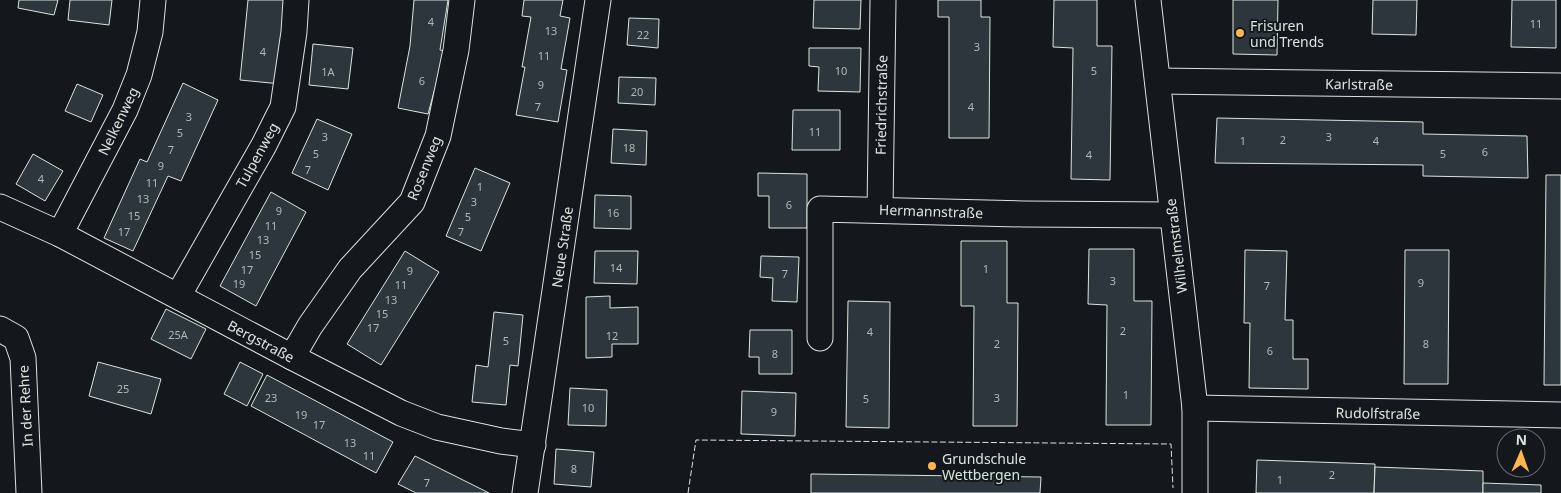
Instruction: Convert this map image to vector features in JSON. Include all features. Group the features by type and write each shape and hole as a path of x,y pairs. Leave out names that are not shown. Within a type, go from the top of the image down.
{"street":[{"name":"Nelkenweg","path":"60,234 125,110 139,75 150,32 153,0"},
{"name":"Tulpenweg","path":"178,296 264,145 283,107 294,32 296,0"},
{"name":"Rosenweg","path":"292,357 310,326 350,269 412,202 438,136 456,50 462,0"},
{"name":"Neue Straße","path":"525,493 598,0"},
{"name":"Friedrichstraße","path":"880,210 882,0"},
{"name":"Wilhelmstraße","path":"1148,0 1195,408 1196,493"},
{"name":"Karlstraße","path":"1158,81 1561,86"},
{"name":"Bergstraße","path":"0,207 60,234 401,413 437,427 501,441 533,445"},
{"name":"Hermannstraße","path":"820,338 820,208 1023,214 1172,215"},
{"name":"In der Rehre","path":"0,329 16,338 23,358 29,493"},
{"name":"Rudolfstraße","path":"1195,408 1561,416"}],"building":[{"path":"19,0 58,0 54,15 18,8"},
{"path":"70,0 112,0 109,25 68,20"},
{"path":"248,0 289,0 281,84 240,80"},
{"path":"414,0 448,0 440,50 445,51 428,114 398,108 410,46"},
{"path":"524,0 563,0 560,16 570,18 561,69 567,70 558,122 516,115 525,67 522,67 531,17 522,16"},
{"path":"814,0 861,0 860,29 813,28"},
{"path":"938,0 981,0 981,17 990,17 989,138 949,138 949,17 938,17"},
{"path":"1054,0 1097,0 1097,46 1112,46 1110,180 1071,179 1073,48 1053,47"},
{"path":"1233,0 1278,0 1277,55 1233,54"},
{"path":"1373,0 1417,0 1416,35 1372,34"},
{"path":"1512,0 1556,0 1556,48 1511,47"},
{"path":"629,18 659,19 658,48 627,45"},
{"path":"313,44 353,48 348,89 309,85"},
{"path":"809,48 861,48 860,92 818,91 819,67 809,66"},
{"path":"619,77 656,78 655,105 618,103"},
{"path":"183,83 218,100 181,181 168,176 133,251 104,238 140,159 147,162"},
{"path":"77,84 103,95 91,122 65,111"},
{"path":"793,110 840,110 840,150 792,150"},
{"path":"1217,118 1423,122 1423,134 1527,136 1528,178 1423,176 1423,165 1215,163"},
{"path":"317,119 352,134 328,190 292,173"},
{"path":"613,129 647,131 646,165 611,163"},
{"path":"33,154 63,171 45,201 16,184"},
{"path":"475,168 510,183 481,251 446,236"},
{"path":"758,173 807,174 807,228 769,228 769,196 758,196"},
{"path":"1546,175 1561,175 1561,385 1544,385"},
{"path":"271,192 306,212 256,306 220,286"},
{"path":"595,195 631,196 631,229 594,228"},
{"path":"961,241 1007,241 1007,303 1018,303 1017,426 973,426 974,306 961,306"},
{"path":"1089,249 1134,249 1134,301 1152,301 1151,425 1106,425 1107,305 1088,304"},
{"path":"1245,250 1287,251 1285,320 1293,320 1293,359 1308,359 1308,389 1249,388 1250,323 1244,323"},
{"path":"1405,250 1449,250 1448,384 1404,384"},
{"path":"405,251 439,272 381,365 347,344"},
{"path":"595,251 638,251 637,284 594,283"},
{"path":"761,256 799,257 797,302 772,301 773,278 760,277"},
{"path":"610,296 610,308 638,307 638,344 612,344 612,357 586,358 586,297"},
{"path":"848,301 890,302 889,428 846,427"},
{"path":"166,309 206,329 191,359 151,339"},
{"path":"494,312 523,315 518,366 510,365 506,405 472,402 476,365 488,367"},
{"path":"750,330 792,330 792,374 759,374 759,357 749,357"},
{"path":"98,362 161,379 151,414 89,396"},
{"path":"240,362 263,374 247,406 224,394"},
{"path":"267,375 393,442 376,473 251,406"},
{"path":"570,388 607,390 606,426 568,425"},
{"path":"742,391 796,393 795,436 741,434"},
{"path":"556,449 594,452 591,487 554,484"},
{"path":"415,456 489,493 416,493 398,484"},
{"path":"1257,460 1375,464 1374,493 1256,493"},
{"path":"1375,467 1483,471 1483,493 1374,493"},
{"path":"811,474 1041,477 1040,493 811,493"},
{"path":"1483,483 1541,485 1541,493 1483,493"}],"fence":[{"path":"688,493 696,440 1171,444 1173,488"}],"place":[{"name":"Frisuren und Trends","path":"1240,33"},
{"name":"Grundschule Wettbergen","path":"932,466"}]}
